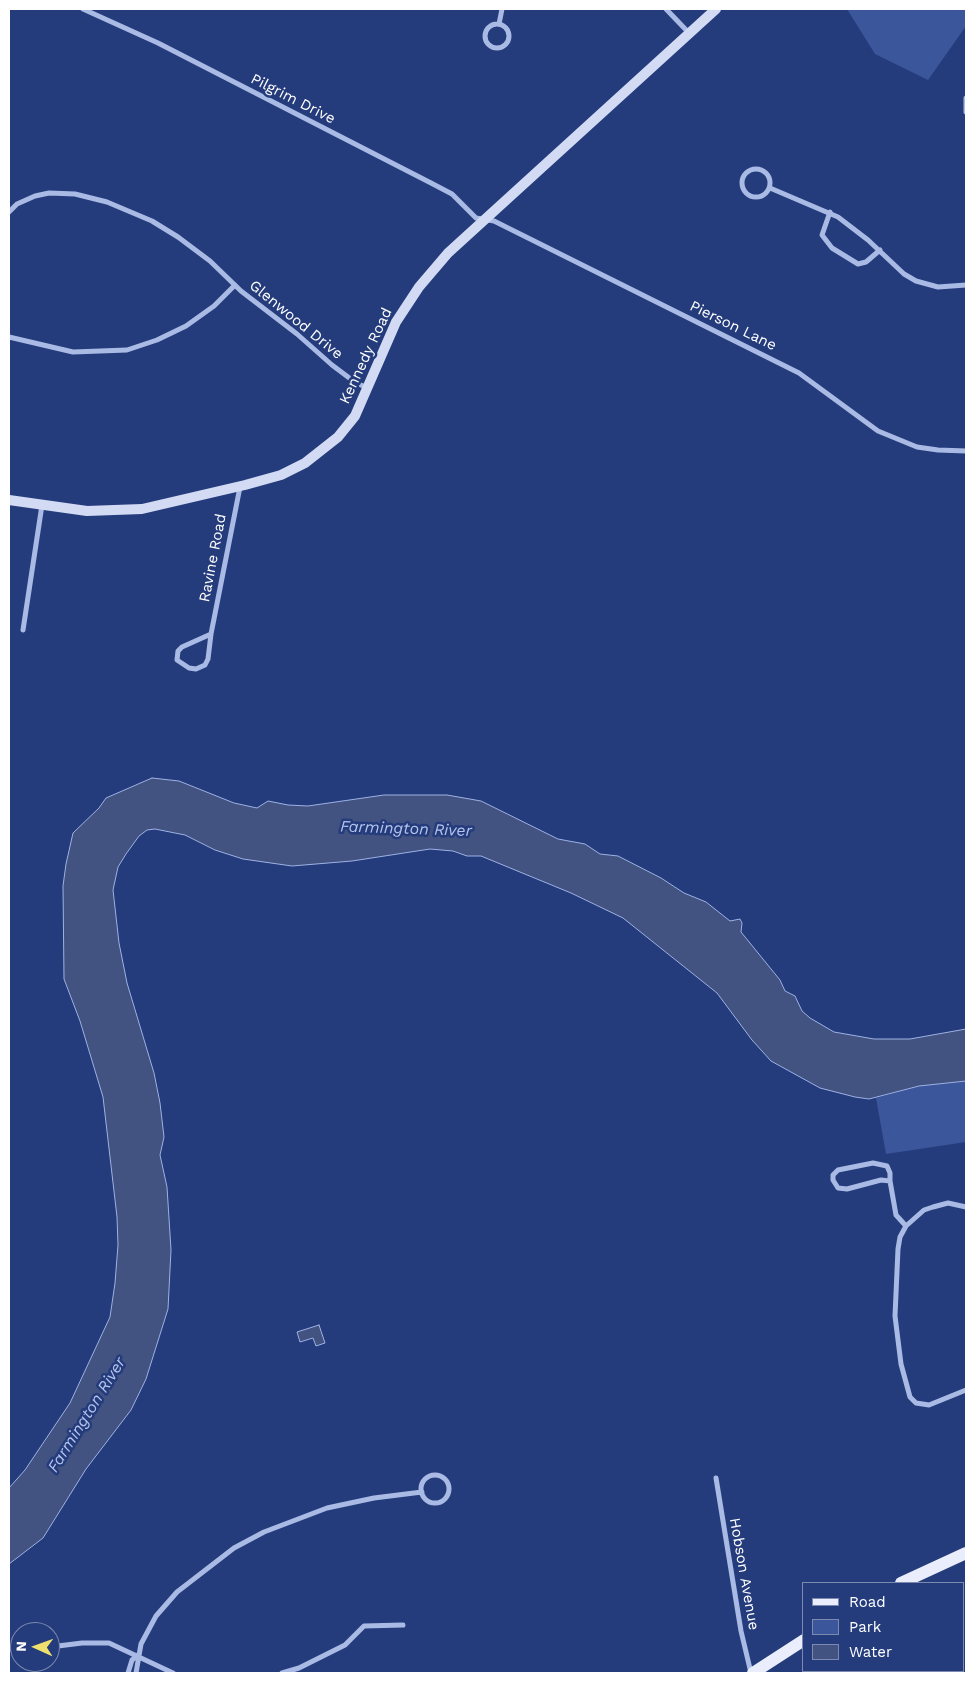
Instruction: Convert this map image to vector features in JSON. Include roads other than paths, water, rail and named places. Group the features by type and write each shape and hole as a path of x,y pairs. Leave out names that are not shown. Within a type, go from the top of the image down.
{"main road":[{"path":"902,1582 966,1553"},
{"path":"752,1673 802,1641"}],"street":[{"name":"Pilgrim Drive","path":"83,9 158,43 431,183 452,194 476,218 484,219"},
{"path":"499,24 502,9"},
{"path":"666,9 690,34"},
{"name":"Kennedy Road","path":"9,500 87,511 126,511 240,487 281,475 316,456 346,427 361,405 388,337 419,286 448,253 716,9"},
{"path":"499,24 506,28 509,35 505,45 498,48 488,43 485,36 488,28 499,24"},
{"path":"966,98 966,112"},
{"path":"752,169 762,170 770,180 770,188 763,196 750,196 742,186 743,177 752,169"},
{"path":"770,188 830,212 880,250 904,274 922,283 944,287 966,286"},
{"name":"Glenwood Drive","path":"9,212 26,199 49,193 90,196 152,221 178,237 210,261 235,285 297,334 332,365 356,383 368,389"},
{"path":"830,212 822,235 832,248 858,264 867,261 880,250"},
{"name":"Pierson Lane","path":"484,219 494,221 799,373 878,431 917,447 966,451"},
{"name":"Glenwood Drive","path":"9,337 73,352 127,350 157,340 186,326 214,306 235,285"},
{"name":"Ravine Road","path":"211,634 182,647 178,651 177,660 189,668 201,668 208,659 211,634 240,487"},
{"path":"23,630 42,505"},
{"path":"890,1181 881,1180 847,1189 838,1188 833,1180 838,1170 873,1163 887,1166 890,1173 896,1215 906,1226"},
{"path":"966,1207 948,1203 933,1207 924,1210 906,1226 900,1237 898,1249 895,1316 901,1364 910,1397 916,1403 923,1406 966,1390"},
{"path":"431,1475 443,1477 449,1487 446,1498 439,1503 430,1502 422,1492 424,1480 431,1475"},
{"name":"Hobson Avenue","path":"716,1478 748,1669 752,1673"},
{"path":"136,1673 141,1644 156,1616 177,1592 208,1566 242,1543 264,1532 328,1508 374,1498 422,1492"},
{"path":"282,1673 299,1668 345,1645 364,1626 404,1625"},
{"path":"60,1646 98,1642 109,1643 138,1655 172,1673"},
{"path":"128,1673 132,1660 138,1655"}],"water":[{"name":"Farmington River","path":"152,778 179,781 234,803 257,808 268,801 308,806 384,795 447,795 481,801 558,839 585,844 600,854 618,856 661,878 684,893 706,902 730,921 740,919 742,923 741,932 780,980 785,991 795,996 802,1011 810,1018 834,1032 874,1039 910,1039 966,1029 966,1081 919,1086 869,1099 820,1088 771,1061 752,1040 717,993 623,918 571,893 481,856 467,856 453,851 430,849 352,861 292,866 243,859 215,850 185,835 155,829 147,830 139,836 118,867 113,890 119,943 127,983 154,1073 160,1103 164,1137 160,1155 167,1187 171,1250 168,1309 146,1379 131,1410 86,1469 43,1538 9,1564 9,1488 25,1470 70,1403 110,1317 115,1283 118,1245 117,1217 103,1097 80,1021 64,979 63,886 66,864 73,833 99,808 106,798"},
{"path":"319,1325 325,1343 316,1346 313,1338 300,1342 297,1332"}]}
